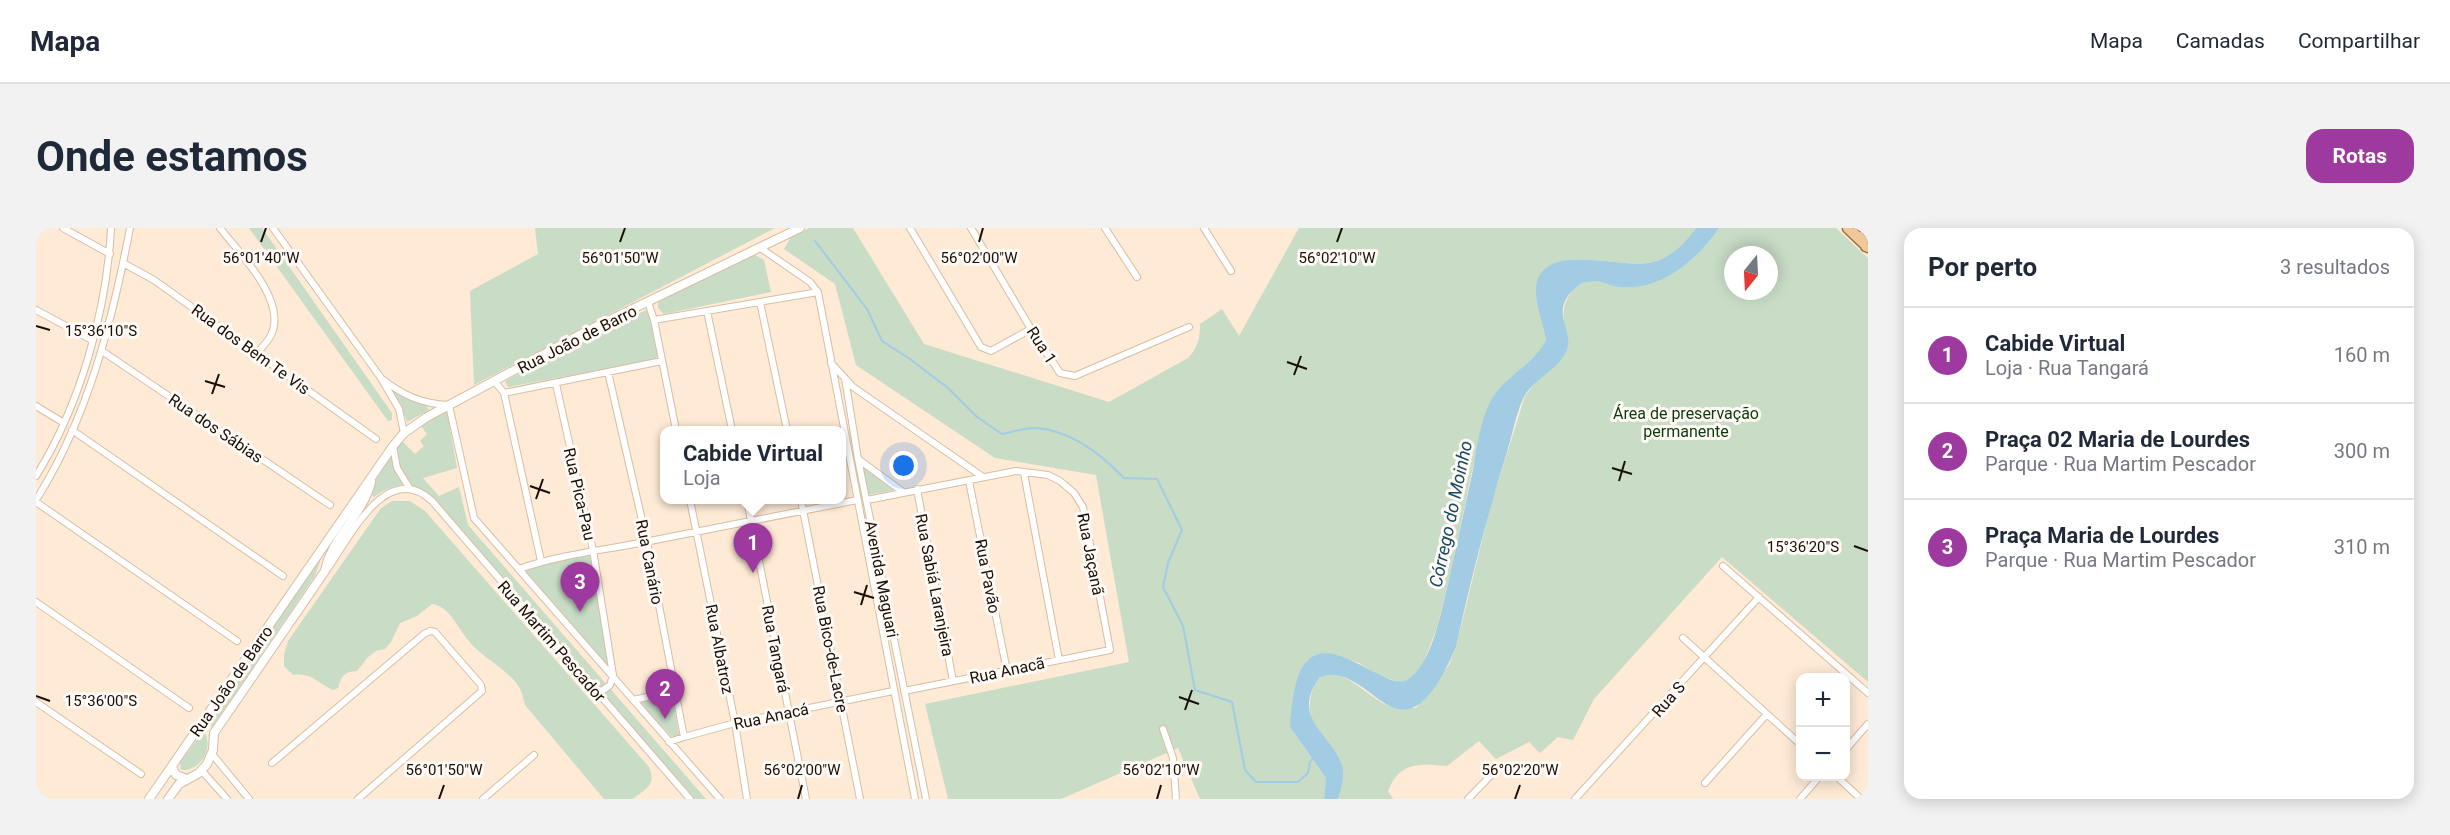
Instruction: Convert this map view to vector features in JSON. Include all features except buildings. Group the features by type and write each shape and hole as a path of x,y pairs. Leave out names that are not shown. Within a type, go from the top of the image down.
{"main road":[{"path":"1848,228 1867,247"},
{"path":"1867,228 1864,236 1867,247"}],"street":[{"path":"63,228 110,254"},
{"path":"111,228 105,299 108,304 115,303"},
{"path":"130,228 115,303 102,351 59,461 36,501 237,641"},
{"path":"220,228 263,285 274,304 273,330 269,340 257,353"},
{"path":"273,228 381,378 394,399 403,421 404,433"},
{"name":"Rua João de Barro","path":"149,799 373,474 404,433 448,405 587,331 800,228"},
{"path":"910,228 981,347 991,351 1030,329"},
{"name":"Rua 1","path":"971,228 1030,329 1060,373 1075,376 1189,327"},
{"path":"1105,228 1137,277"},
{"path":"1204,228 1232,272"},
{"path":"654,320 818,292 810,282 759,247"},
{"name":"Rua dos Bem Te Vis","path":"123,263 154,280 376,439"},
{"path":"36,476 64,423 92,340 106,282"},
{"name":"Avenida Maguari","path":"818,292 843,426"},
{"path":"648,302 654,320 675,426"},
{"path":"760,302 786,426"},
{"path":"100,308 107,316 108,327"},
{"path":"36,310 92,340"},
{"path":"707,311 731,426"},
{"name":"Rua dos Sábias","path":"102,351 330,505"},
{"path":"504,393 662,361"},
{"path":"831,363 845,378 850,388 983,477"},
{"name":"Rua Canário","path":"608,372 647,542 684,737"},
{"path":"381,378 402,394 424,402 448,405"},
{"path":"834,378 845,378"},
{"path":"495,382 504,393 541,561"},
{"name":"Rua Pica-Pau","path":"556,384 593,550 613,675"},
{"path":"836,389 850,388"},
{"name":"Avenida Maguari","path":"850,388 858,459 926,799"},
{"path":"424,402 430,406 432,414"},
{"name":"Rua Martim Pescador","path":"448,405 474,518 720,799"},
{"path":"36,406 64,423"},
{"path":"403,421 412,427"},
{"path":"72,430 283,576"},
{"path":"56,439 52,455 59,461"},
{"name":"Avenida Maguari","path":"846,439 915,799"},
{"path":"393,446 397,468 410,489"},
{"path":"858,459 903,492"},
{"path":"45,462 47,483"},
{"path":"867,500 1016,471 1024,473 1059,660"},
{"name":"Rua Jaçanã","path":"1024,473 1048,475 1060,481 1074,493 1083,507 1110,650"},
{"name":"Rua João de Barro","path":"325,571 331,552 364,504 373,474"},
{"name":"Rua Pavão","path":"969,481 1007,671"},
{"name":"Rua João de Barro","path":"202,771 212,754 214,733 325,571 379,498 390,491 410,489"},
{"name":"Rua Martim Pescador","path":"410,489 422,493 432,501 690,799"},
{"name":"Rua Sabiá Laranjeira","path":"917,489 953,681"},
{"path":"846,502 858,500"},
{"name":"Rua Albatroz","path":"691,504 735,723 747,799"},
{"name":"Rua Tangará","path":"748,504 806,799"},
{"name":"Rua Bico-de-Lacre","path":"802,504 860,799"},
{"path":"519,569 541,561 593,550 647,542 838,504"},
{"path":"1723,566 1868,693"},
{"name":"Rua S","path":"1575,799 1759,597"},
{"path":"36,602 189,708"},
{"path":"272,763 424,634 430,631 435,632 481,685 482,691 358,799"},
{"path":"1683,638 1796,740"},
{"name":"Rua Anacã","path":"904,691 1110,650"},
{"path":"592,686 598,690 605,689 610,685 613,675"},
{"path":"633,700 675,691"},
{"name":"Rua Anacá","path":"684,737 735,723 893,692"},
{"path":"36,702 141,774"},
{"path":"1705,783 1767,714"},
{"path":"1850,744 1868,724"},
{"path":"198,729 207,731 213,738"},
{"path":"1163,729 1173,758 1174,799"},
{"path":"669,742 684,737"},
{"path":"212,754 247,796 239,799"},
{"path":"483,799 534,755"},
{"path":"172,767 176,775 187,779"},
{"path":"1468,799 1499,767"},
{"path":"168,799 179,784 202,771 227,799"},
{"path":"1800,799 1816,781"},
{"path":"1841,781 1861,799"}],"green space":[{"path":"249,228 262,228 392,413 392,420 388,421"},
{"path":"535,228 775,228 474,385 470,291 538,254"},
{"path":"809,228 853,228 924,344 1109,402 1188,358 1198,343 1200,324 1222,309 1239,336 1299,228 1696,228 1678,249 1653,262 1640,264 1568,260 1553,264 1542,272 1536,286 1536,293 1546,340 1540,351 1496,393 1481,428 1451,572 1437,627 1423,664 1409,680 1400,682 1379,676 1359,663 1338,655 1324,654 1307,660 1300,672 1290,727 1326,778 1324,799 1200,799 1178,748 1061,799 948,799 925,704 1129,662 1096,475 995,458 856,365 835,284 784,249 791,237"},
{"name":"Área de preservação permanente","path":"1719,228 1836,228 1868,258 1868,682 1722,557 1594,699 1573,740 1558,737 1540,753 1529,742 1496,759 1479,741 1447,766 1420,765 1405,769 1398,774 1388,791 1393,799 1338,799 1340,782 1335,753 1317,730 1311,717 1311,696 1316,683 1320,677 1339,676 1387,705 1416,708 1449,665 1456,647 1490,508 1525,396 1568,340 1564,324 1564,308 1570,295 1582,283 1599,282 1619,287 1634,287 1664,279 1689,262"},
{"path":"753,254 764,260 771,292 664,314 658,308 658,302"},
{"path":"648,309 658,356 654,360 508,387 505,381"},
{"path":"389,388 401,396 426,405 429,410 407,422 401,404"},
{"path":"447,410 457,468 423,478 439,496 459,487 468,525 706,799 693,799 435,499 420,489 405,485 390,488 374,497 371,493 376,476 402,441 415,454 424,446 420,441 427,434 420,425"},
{"path":"860,464 896,490 868,495"},
{"path":"361,496 323,553 315,576 212,727 205,724"},
{"path":"392,501 410,501 425,511 649,767 652,778 646,789 633,799 604,799 525,705 517,684 479,652 453,618 438,606 432,604 417,616 400,623 385,649 376,651 368,657 357,671 344,675 338,688 333,690 305,675 293,675 284,666 284,654 288,641 381,508"},
{"path":"592,551 612,673 520,569"},
{"path":"672,695 679,735 672,737 639,703"},
{"path":"202,733 206,735 207,748 202,760 187,770 181,770 180,762"}],"water":[{"path":"1696,228 1719,228 1689,262 1664,279 1634,287 1617,287 1599,282 1582,283 1565,302 1563,311 1568,335 1566,352 1557,364 1529,389 1522,401 1486,525 1456,647 1436,685 1418,705 1402,709 1387,704 1356,683 1339,676 1320,677 1309,704 1311,715 1337,754 1343,774 1338,799 1324,799 1326,778 1290,727 1294,693 1299,675 1306,662 1318,654 1332,654 1346,658 1389,679 1401,681 1410,678 1422,664 1431,646 1442,609 1478,439 1489,404 1501,387 1533,357 1546,340 1536,293 1536,286 1542,272 1553,264 1568,260 1640,264 1653,262 1678,249"}],"waterway":[{"path":"815,241 867,309 882,341 948,388 977,417 1002,434 1035,428 1061,433 1095,452 1124,478 1157,479 1182,530 1168,563 1163,587 1183,626 1195,690 1232,702 1245,770 1256,782 1298,782 1308,773 1310,762 1314,757"}],"place":[{"name":"Cabide Virtual","path":"753,573"},
{"name":"Praça Maria de Lourdes","path":"580,612"},
{"name":"Praça 02 Maria de Lourdes","path":"665,719"}],"water label":[{"name":"Córrego do Moinho","path":"1451,514"}]}
